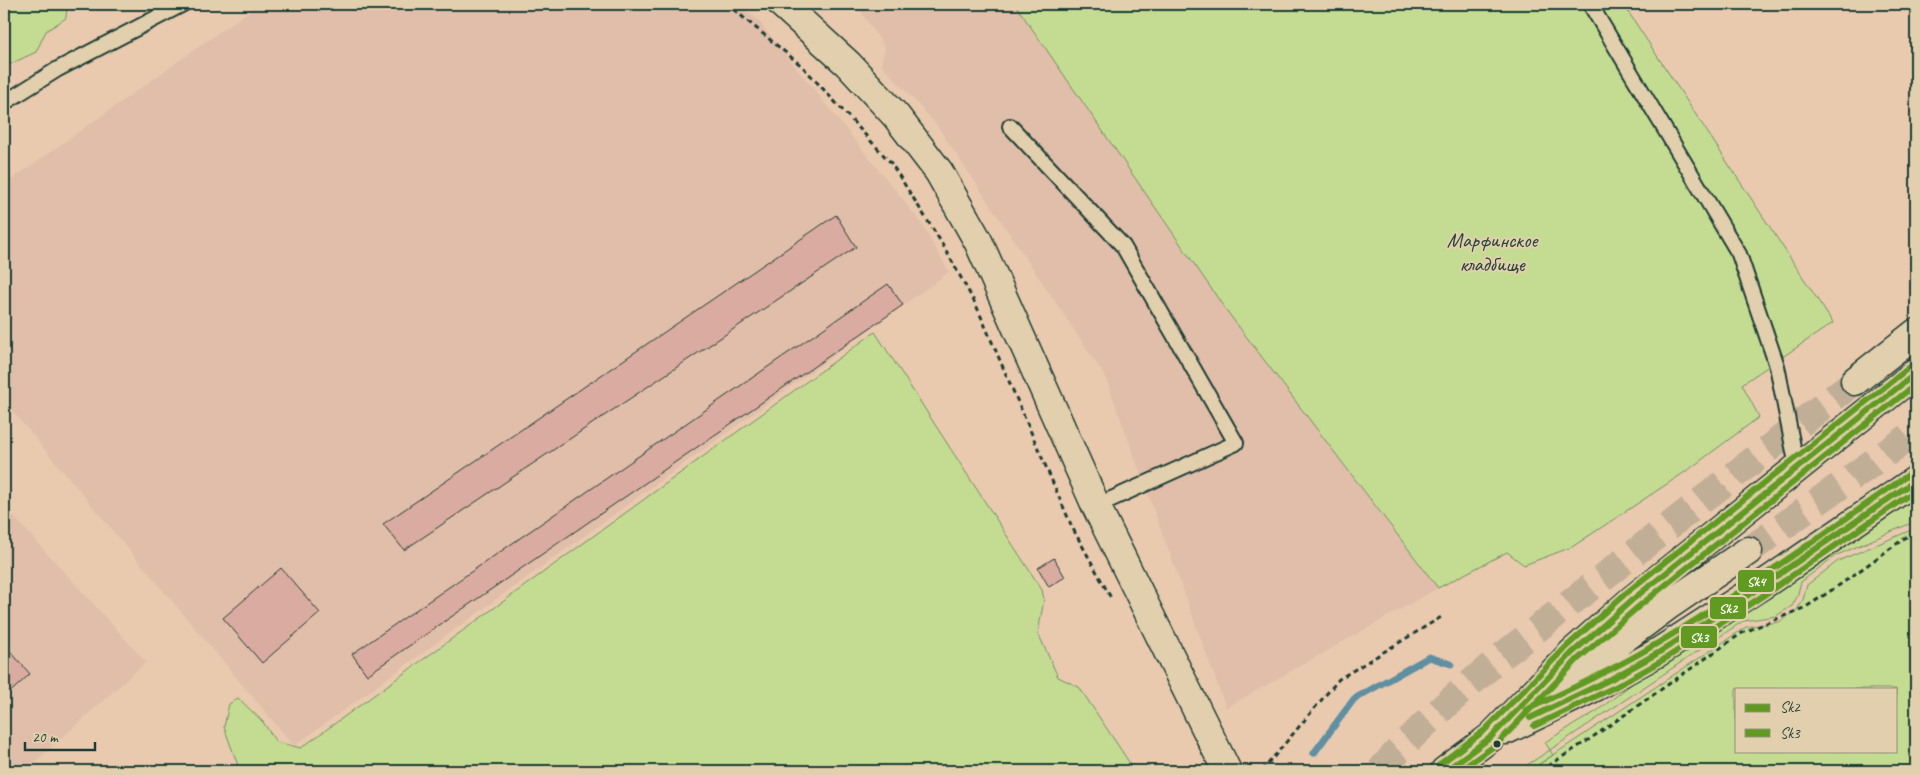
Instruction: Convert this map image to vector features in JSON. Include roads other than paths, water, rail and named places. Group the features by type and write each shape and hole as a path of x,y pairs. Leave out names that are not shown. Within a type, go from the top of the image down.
{"street":[{"path":"782,4 848,64 896,116 939,172 978,241 1096,506 1227,771"},
{"path":"1855,381 1916,333"},
{"path":"1492,737 1578,647 1632,600 1916,373"},
{"path":"1492,737 1597,686 1656,654 1770,580 1916,480"},
{"path":"1445,771 1666,607 1748,551"}],"lane":[{"path":"4,103 58,69 183,4"},
{"path":"1590,4 1738,254 1777,366 1796,467"},
{"path":"1010,126 1123,246 1236,443 1096,506"}],"waterway":[{"path":"1314,753 1354,699 1429,657 1451,664"}],"tunnel":[{"path":"1380,771 1423,726 1501,657 1855,381"},
{"path":"1748,551 1916,432"}],"park label":[{"name":"Марфинское кладбище","path":"1492,252"}]}
